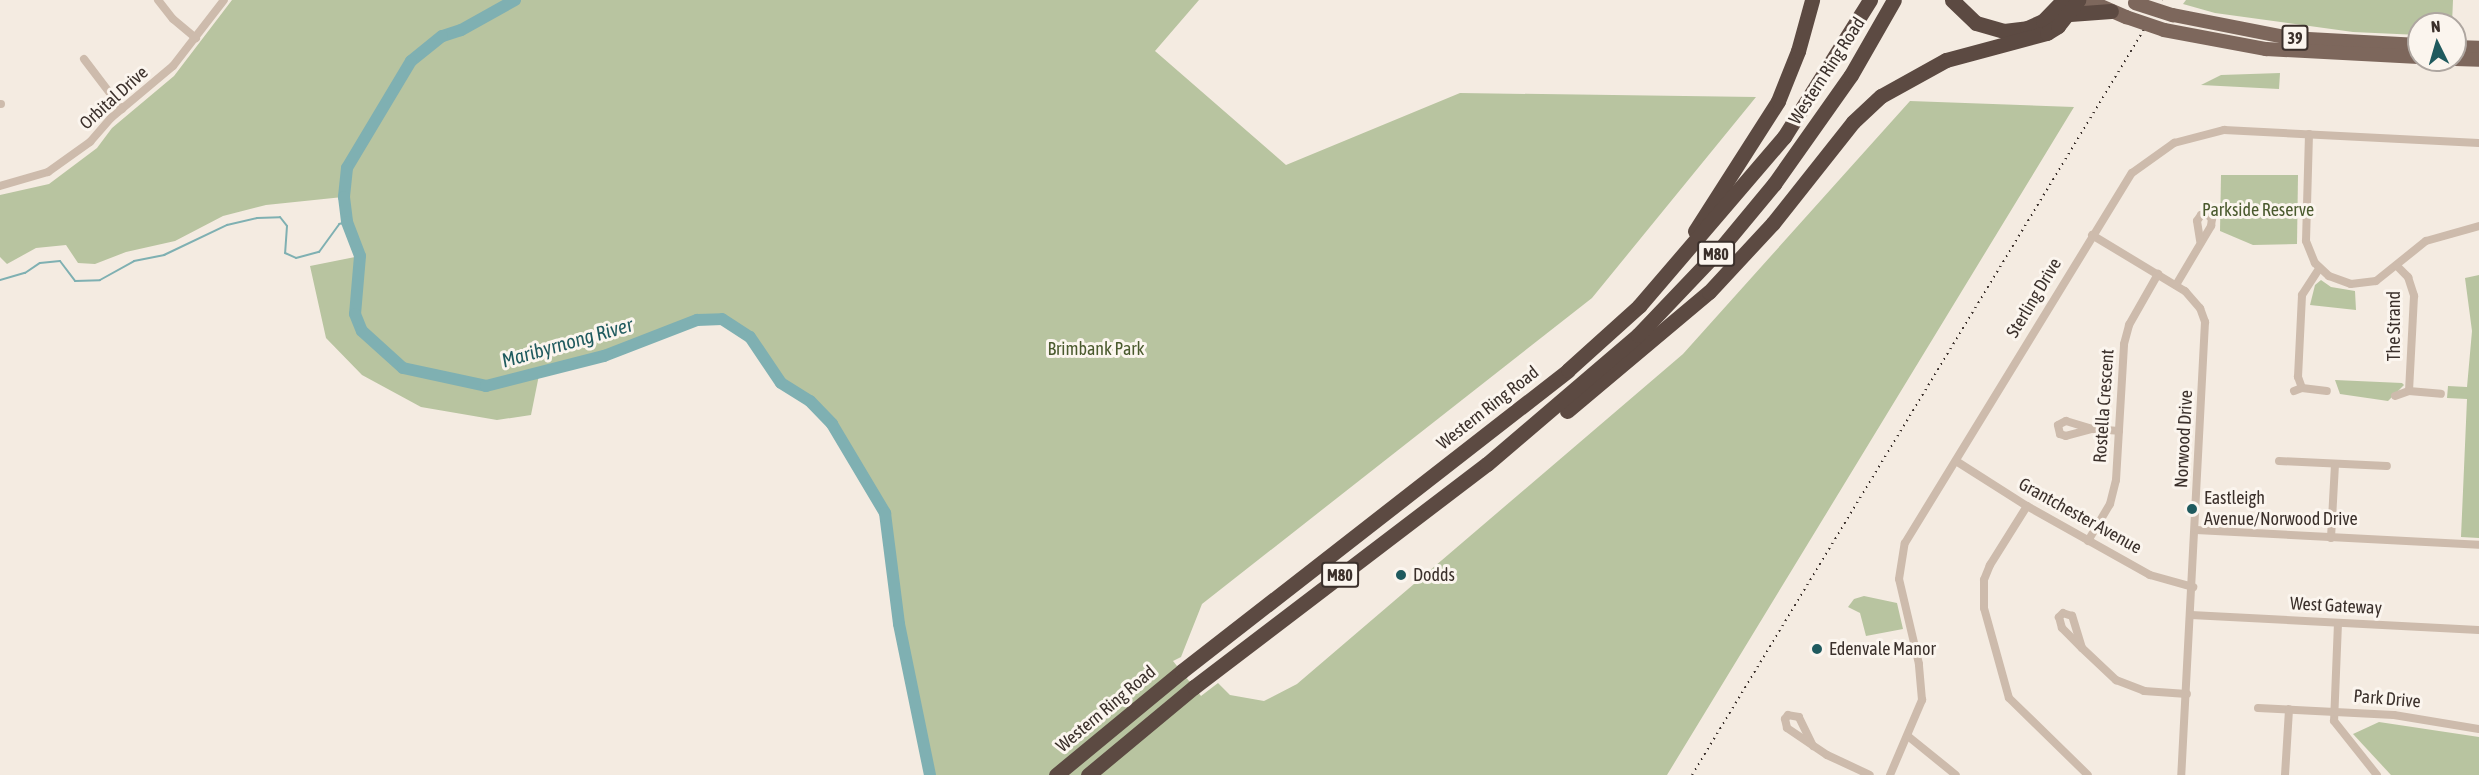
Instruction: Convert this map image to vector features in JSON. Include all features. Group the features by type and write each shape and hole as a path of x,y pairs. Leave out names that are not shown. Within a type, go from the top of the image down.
{"highway":[{"path":"1661,280 1770,115 1798,51 1812,0"},
{"name":"Western Ring Road","path":"1056,775 1182,671 1568,370 1639,306 1784,137 1870,0"},
{"name":"Western Ring Road","path":"1088,775 1194,687 1487,464 1638,335 1720,249 1831,106 1894,0"},
{"path":"1952,0 1968,17 1987,28 2013,30 2036,24 2078,0"},
{"path":"2036,24 2051,0"},
{"path":"2066,7 2105,6"},
{"path":"1487,464 1550,424 1709,292 1773,223 1853,122 1881,96 1946,60 2036,38 2058,26 2066,7"}],"main road":[{"name":"39","path":"2087,0 2164,30 2266,49 2407,56"},
{"name":"39","path":"2131,1 2173,15 2290,38 2407,44"}],"street":[{"path":"158,0 173,20 196,38"},
{"name":"Orbital Drive","path":"0,186 48,172 90,142 122,109 164,75 196,38 224,0"},
{"path":"84,59 122,109"},
{"name":"Sterling Drive","path":"1890,775 1909,737 1921,692 1902,601 1901,558 1910,534 2132,173 2174,142 2224,130 2479,143"},
{"path":"2309,134 2305,227 2309,254 2319,269 2340,281 2364,283 2385,276 2426,241 2479,226"},
{"name":"Norwood Drive","path":"2092,235 2176,285 2200,308 2206,330 2192,615 2181,775"},
{"path":"2176,285 2200,241"},
{"name":"The Strand","path":"2397,266 2408,277 2414,296 2409,391"},
{"path":"2319,269 2302,295 2298,389 2327,391"},
{"name":"Rostella Crescent","path":"2088,541 2114,492 2124,344 2129,325 2158,274"},
{"path":"2394,396 2409,391 2441,394"},
{"path":"2092,429 2118,431"},
{"name":"Grantchester Avenue","path":"1956,461 2026,507 2088,541 2162,580 2193,587"},
{"path":"2279,461 2387,466"},
{"path":"2331,538 2335,465"},
{"path":"2026,507 1990,565 1984,580 1984,608 2009,698 2088,775"},
{"path":"2196,530 2479,545"},
{"name":"West Gateway","path":"2192,615 2479,630"},
{"path":"2258,708 2334,711 2337,623"},
{"path":"2082,648 2130,688 2187,694"},
{"path":"2285,775 2289,709"},
{"name":"Park Drive","path":"2377,775 2338,729 2334,711 2394,715 2479,729"},
{"path":"1909,737 1956,775"},
{"path":"1813,746 1870,775"}],"green space":[{"name":"Brimbank Park","path":"232,0 1199,0 1155,51 1286,165 1460,93 1756,97 1592,298 1202,604 1181,657 1173,661 1201,696 1218,683 1230,695 1264,701 1297,684 1683,354 1910,101 2074,107 1667,775 930,775 899,624 885,513 832,424 810,401 781,383 750,337 729,323 710,317 697,320 604,356 540,370 531,415 497,420 421,407 362,375 326,338 310,266 360,256 347,222 343,197 266,205 223,216 175,241 126,252 95,264 78,263 66,245 36,248 7,264 0,257 0,195 49,184 97,148 112,128 174,76"},
{"path":"2186,0 2453,0 2452,12 2407,12 2407,34 2353,32 2215,13 2183,4"},
{"path":"2280,73 2279,89 2201,85 2221,75"},
{"name":"Parkside Reserve","path":"2221,175 2298,175 2297,244 2253,245 2220,231"},
{"path":"2479,275 2479,538 2461,537 2467,399 2447,398 2448,386 2467,387 2472,331 2465,278"},
{"path":"2321,280 2331,287 2355,291 2356,310 2310,305 2315,285"},
{"path":"2335,380 2402,383 2404,385 2388,401 2340,394"},
{"path":"1864,596 1897,603 1903,629 1866,636 1860,613 1848,607 1854,599"},
{"path":"2379,722 2479,737 2479,775 2391,775 2353,734"}],"waterway":[{"name":"Maribyrnong River","path":"515,0 461,30 442,36 411,61 347,168 344,197 347,222 360,256 355,314 362,331 403,368 486,386 604,356 697,320 722,319 750,337 781,383 810,401 832,424 885,513 899,624 930,775"},
{"path":"0,280 25,273 40,263 60,261 75,281 100,280 134,261 164,255 227,225 257,218 280,217 287,226 285,253 296,258 319,252 339,224 347,222"}],"railway":[{"path":"1692,775 2162,0"}],"place":[{"name":"Eastleigh Avenue/Norwood Drive","path":"2192,509"},
{"name":"Dodds","path":"1401,575"},
{"name":"Edenvale Manor","path":"1817,649"}]}
